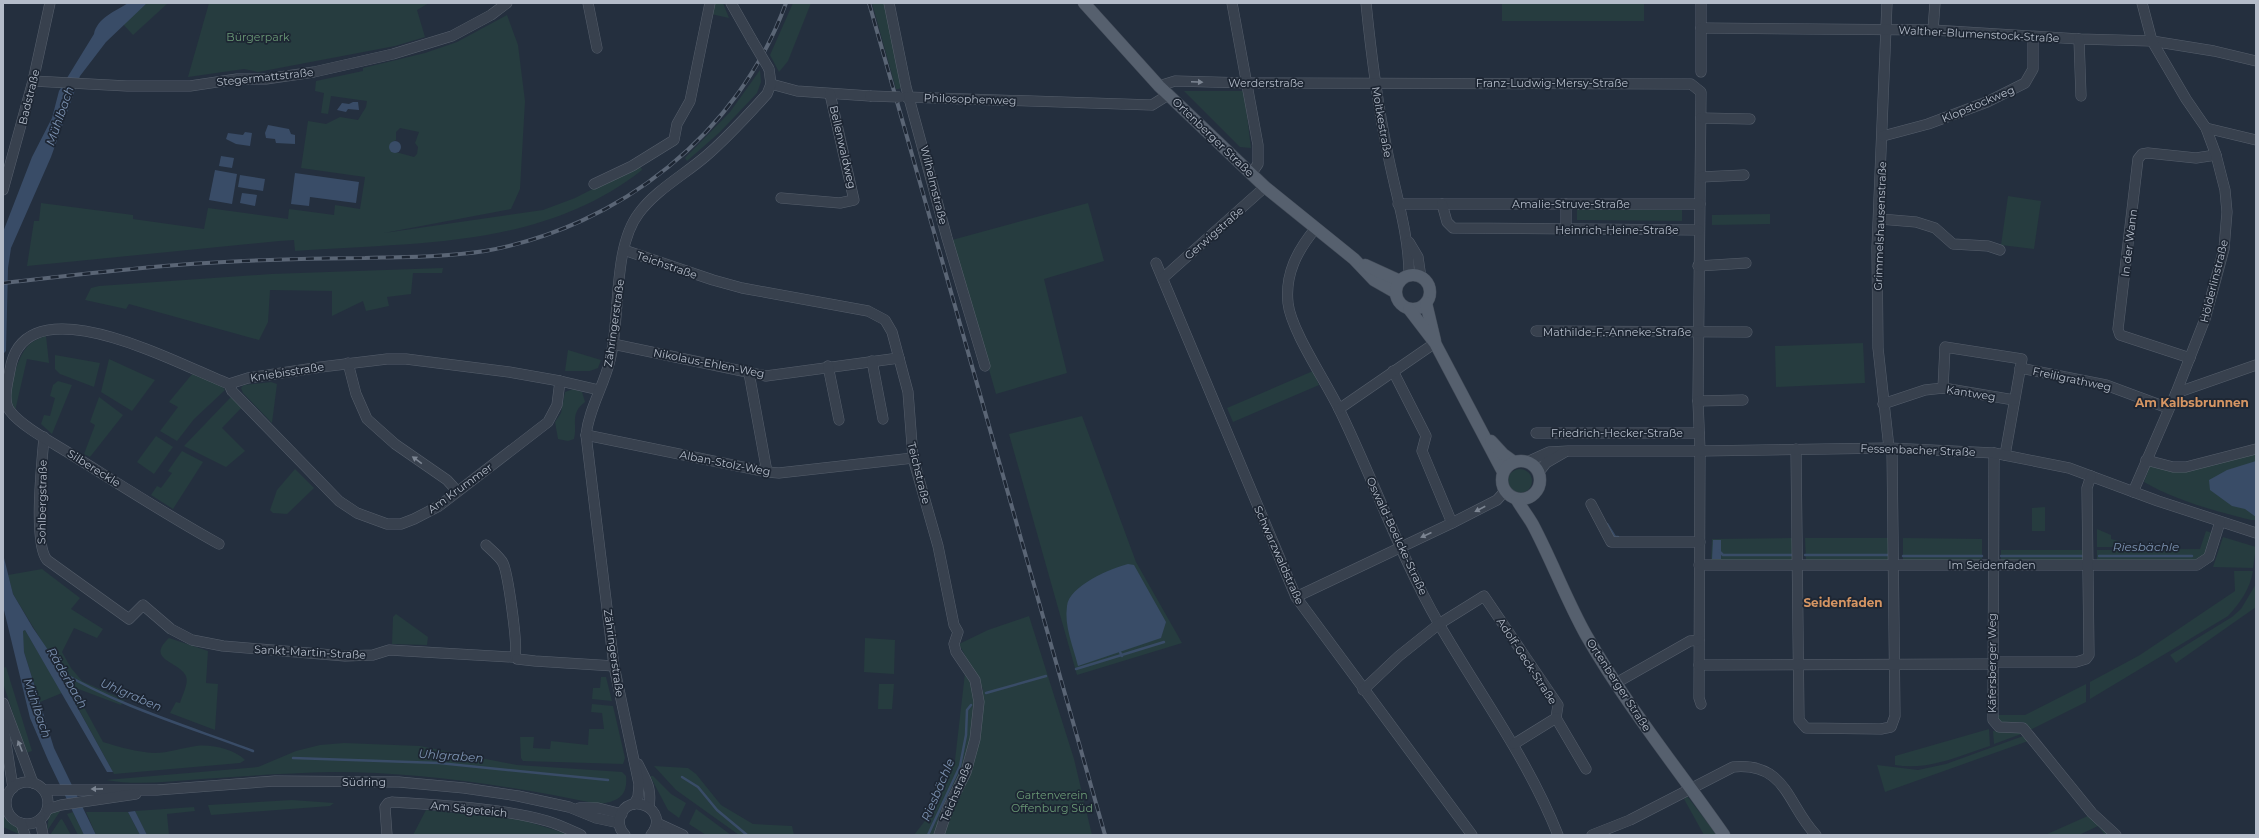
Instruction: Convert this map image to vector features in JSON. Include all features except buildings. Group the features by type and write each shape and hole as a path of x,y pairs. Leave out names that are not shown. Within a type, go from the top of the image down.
{"main road":[{"name":"Ortenberger Straße","path":"1084,3 1159,86 1265,187 1315,229 1354,259 1401,283"},
{"path":"1435,343 1426,303 1430,290 1421,278 1401,283 1399,303 1409,309 1435,343 1484,432 1496,462 1503,472 1502,482 1504,491 1517,500 1533,496 1540,487 1539,472 1527,462 1514,462 1503,454 1484,432"},
{"path":"1409,309 1418,308 1426,303"},
{"path":"1503,472 1514,462"},
{"name":"Ortenberger Straße","path":"1532,524 1533,496"},
{"name":"Ortenberger Straße","path":"1517,500 1532,524 1582,628 1616,683 1724,835"}],"street":[{"name":"Badstraße","path":"3,190 34,81 50,3"},
{"name":"Stegermattstraße","path":"34,81 84,84 190,86 237,79 266,79 314,72 393,54 452,36 507,3"},
{"path":"588,3 597,48"},
{"path":"594,184 632,166 674,140 677,124 690,101 710,3"},
{"path":"731,3 770,69 771,84"},
{"name":"Wilhelmstraße","path":"889,3 906,87 906,97 986,366"},
{"path":"1232,3 1248,83 1259,155 1258,164 1251,174"},
{"name":"Moltkestraße","path":"1366,3 1374,83 1398,204 1408,239 1418,258 1421,278"},
{"path":"1701,3 1701,72"},
{"name":"Grimmelshausenstraße","path":"1888,3 1878,248 1878,348 1883,404 1890,448"},
{"path":"1932,30 1934,3"},
{"name":"Hölderlinstraße","path":"2133,492 2168,408 2176,393 2205,319 2224,249 2227,212 2224,190 2216,155 2206,128 2184,97 2152,41 2142,3"},
{"name":"Walther-Blumenstock-Straße","path":"1701,28 1932,30 2033,37 2152,41 2214,51 2256,61"},
{"name":"Klopstockweg","path":"1883,136 1928,124 1987,102 2025,84 2033,69 2033,37"},
{"path":"2079,39 2081,96"},
{"name":"Werderstraße","path":"1159,86 1175,81 1248,83 1374,83"},
{"name":"Franz-Ludwig-Mersy-Straße","path":"1374,83 1691,84 1701,92 1701,177 1698,266 1698,401 1700,451 1699,698 1702,704"},
{"name":"Philosophenweg","path":"771,84 797,91 830,94 1152,105 1168,95"},
{"name":"Zähringerstraße","path":"634,804 638,797 639,784 634,768 634,754 614,666 586,435 588,422 606,372 613,344 624,250 630,230 638,214 648,202 707,155 759,103 767,94 771,84"},
{"name":"Bellenwaldweg","path":"781,198 840,203 854,200 830,94"},
{"path":"1701,118 1750,119"},
{"path":"2206,128 2256,140"},
{"name":"In der Wann","path":"2190,358 2120,335 2118,329 2138,159 2142,154 2148,153 2196,158 2216,155"},
{"path":"1701,177 1744,175"},
{"name":"Gerwigstraße","path":"1163,278 1265,187"},
{"name":"Amalie-Struve-Straße","path":"1398,204 1700,204"},
{"name":"Heinrich-Heine-Straße","path":"1442,204 1447,222 1453,228 1536,230 1699,230"},
{"path":"1566,204 1566,230"},
{"path":"1880,219 1916,222 1935,228 1953,244 1988,246 2000,250"},
{"name":"Oswald-Boelcke-Straße","path":"1315,229 1303,243 1290,270 1288,304 1294,324 1339,409 1400,546 1439,624 1514,744 1545,800 1558,835"},
{"name":"Moltkestraße","path":"1401,283 1408,239"},
{"name":"Teichstraße","path":"624,250 713,280 742,288 868,310 878,314 885,320 892,332 908,392 913,458 938,546 954,625 958,632 954,644 956,652 975,680 979,702 975,739 966,772 948,808 939,835"},
{"name":"Schwarzwaldstraße","path":"1156,263 1296,596 1363,690 1472,835"},
{"path":"1698,266 1746,263"},
{"path":"6,366 22,341 36,334 49,330 69,330 120,338 229,384"},
{"name":"Mathilde-F.-Anneke-Straße","path":"1536,331 1698,332"},
{"path":"1698,332 1747,332"},
{"path":"1339,409 1435,343"},
{"name":"Nikolaus-Ehlen-Weg","path":"613,344 766,376 828,366 899,358"},
{"name":"Freiligrathweg","path":"1943,388 1945,347 2106,385 2168,408"},
{"name":"Kniebisstraße","path":"229,384 248,378 348,363 406,359 456,364 560,381 599,390"},
{"path":"872,361 883,419"},
{"path":"348,363 356,394 366,419 395,444 449,482 457,491"},
{"path":"2005,455 2021,364"},
{"path":"2176,393 2256,365"},
{"name":"Silbereckle","path":"6,366 6,402 11,413 44,437 219,544"},
{"path":"828,366 839,420"},
{"path":"1393,371 1426,436 1422,451 1452,523"},
{"path":"749,372 767,472"},
{"name":"Am Krummer","path":"229,384 232,391 339,501 364,516 387,524 401,524 439,506 548,422 557,405 560,381"},
{"name":"Kantweg","path":"1883,404 1926,390 1943,388 2014,400"},
{"path":"1698,401 1743,400"},
{"name":"Friedrich-Hecker-Straße","path":"1536,433 1699,433"},
{"name":"Alban-Stolz-Weg","path":"586,435 767,472 779,473 913,458"},
{"name":"Sohlbergstraße","path":"44,437 40,532 42,555 129,619 143,605"},
{"path":"1796,449 1798,713 1802,726 1811,728 1881,728 1890,727 1895,716 1894,565 1890,448"},
{"name":"Fessenbacher Straße","path":"1527,462 1549,452 1568,451 1700,451 1890,448 1994,453 2049,464 2091,476 2133,492 2256,533"},
{"path":"2146,460 2172,467 2186,467 2256,449"},
{"name":"Fessenbacher Straße","path":"1539,472 1546,463 1568,451"},
{"name":"Käfersberger Weg","path":"1994,453 1992,715 1995,724 1999,727 2023,728 2087,808 2116,835"},
{"path":"1699,665 2076,662 2086,660 2090,648 2087,488 2091,476"},
{"path":"1296,596 1400,546 1452,523 1497,500 1504,491"},
{"path":"1591,504 1611,542 1700,542"},
{"name":"Im Seidenfaden","path":"1699,565 2197,565 2209,557 2220,522"},
{"path":"486,545 503,563 517,648 515,657"},
{"name":"Adolf-Geck-Straße","path":"1439,624 1484,596 1558,705 1556,718 1586,769"},
{"name":"Sankt-Martin-Straße","path":"143,605 171,629 192,640 223,646 344,656 373,655 389,650 515,657 535,662 614,666"},
{"path":"1363,690 1399,656 1439,624"},
{"path":"1616,683 1690,641 1699,640"},
{"path":"3,703 33,783"},
{"name":"Adolf-Geck-Straße","path":"1514,744 1556,718"},
{"path":"3,724 13,788"},
{"name":"Zähringerstraße","path":"634,754 650,786 648,807"},
{"path":"1592,835 1630,820 1733,767 1746,766 1768,772 1779,780 1816,835"},
{"path":"26,782 33,783 44,790 48,799 48,809 40,820 34,823 21,823 7,815 5,798 13,788 26,782"},
{"name":"Südring","path":"44,790 157,790 275,782 399,782 464,788 568,807 598,808 620,818"},
{"name":"Südring","path":"48,809 62,805 157,790"},
{"name":"Am Sägeteich","path":"387,835 385,807 388,803 392,802 434,805 520,815 547,821 581,835"},
{"path":"625,835 620,818 634,804 648,807 654,813 654,830"},
{"path":"40,820 43,835"},
{"path":"21,823 25,835"},
{"path":"654,830 666,835"},
{"path":"654,830 683,835"}],"green space":[{"path":"147,3 168,3 133,35 123,24"},
{"name":"Bürgerpark","path":"209,3 429,3 417,10 425,37 395,46 258,72 244,69 188,77"},
{"path":"714,3 723,3 729,18 711,14"},
{"path":"793,3 811,3 788,61 779,72 770,55"},
{"path":"872,3 884,3 903,84 899,89 896,89"},
{"path":"1502,3 1644,3 1644,21 1502,21"},
{"path":"507,15 518,45 525,101 520,189 511,209 384,233 543,210 575,198 640,165 642,170 603,196 562,215 520,228 476,237 386,246 295,251 294,240 27,266 34,221 39,221 41,203 133,215 133,219 204,229 208,208 288,219 289,209 334,215 335,205 360,209 365,177 301,168 308,121 326,124 340,117 358,120 366,107 367,101 331,96 328,114 321,113 324,93 315,91 316,81 363,71 363,68 425,53 457,42","holes":["400,128 419,132 415,143 418,147 417,154 414,157 392,151 392,142 396,140 396,132"]},
{"path":"760,70 761,82 757,93 720,132 687,161 685,158 730,112"},
{"path":"1184,91 1244,91 1251,148 1240,147"},
{"path":"2008,196 2041,201 2034,249 2001,245"},
{"path":"1088,203 1104,261 1044,279 1067,373 996,394 952,240"},
{"path":"1577,209 1682,210 1682,221 1577,220"},
{"path":"1770,214 1770,224 1712,225 1712,215"},
{"path":"443,268 442,273 413,273 411,294 387,297 389,306 366,311 363,301 332,316 332,291 270,290 268,322 259,340 129,304 126,309 85,300 91,288 99,286 271,274"},
{"path":"46,336 49,363 27,359 15,411 12,405 11,397 16,368 23,352 29,345"},
{"path":"1863,343 1865,383 1776,387 1775,346"},
{"path":"568,350 601,360 598,368 590,371 565,371"},
{"path":"55,355 100,363 94,387 60,374 55,369"},
{"path":"109,359 155,380 132,411 101,392"},
{"path":"1313,371 1319,385 1233,422 1227,408"},
{"path":"193,373 222,386 225,390 194,419 177,441 160,431 178,407 169,402"},
{"path":"58,381 72,385 52,434 41,424 44,415 50,416 55,398 50,396 53,385"},
{"path":"271,382 277,384 272,423 243,393 241,388 244,385"},
{"path":"573,389 582,392 585,402 577,411 574,439 568,441 558,439 555,422 561,413 565,392"},
{"path":"99,397 123,415 90,457 84,454 95,425 90,422"},
{"path":"231,397 242,407 222,428 245,451 226,467 184,446"},
{"path":"1082,416 1136,562 1182,643 1077,675 1009,434"},
{"path":"156,436 173,447 154,474 137,462"},
{"path":"182,451 203,462 173,509 151,495 157,486 161,488 172,473 168,471"},
{"path":"2256,453 2256,520 2237,517 2196,505 2170,495 2144,482 2150,466 2178,471"},
{"path":"295,469 314,488 287,514 273,513 270,510 277,490"},
{"path":"1520,469 1529,472 1532,481 1529,490 1520,493 1511,490 1508,481 1511,472"},
{"path":"2045,507 2045,531 2032,531 2032,508"},
{"path":"2097,529 2111,535 2111,539 2127,543 2127,547 2097,547"},
{"path":"2206,531 2213,533 2206,554 2199,561 2097,562 2097,550 2200,549"},
{"path":"2223,537 2256,547 2253,568 2213,567"},
{"path":"1792,538 1793,562 1711,562 1712,539"},
{"path":"1805,538 1890,538 1890,562 1806,562"},
{"path":"1903,538 1982,539 1982,561 1903,562"},
{"path":"2001,550 2085,550 2085,561 2001,561"},
{"path":"42,569 80,598 71,609 103,629 97,638 74,628 62,652 71,668 82,681 124,700 121,705 73,687 103,742 141,752 154,753 196,746 208,746 229,750 245,760 240,763 114,774 59,673 60,671 13,594 8,575"},
{"path":"2234,571 2253,571 2250,584 2244,595 2228,616 2090,699 2090,682 2140,655 2235,591"},
{"path":"2256,584 2256,607 2176,663 2170,655 2232,617 2241,609"},
{"path":"396,614 428,637 427,645 392,644 393,617"},
{"name":"Gartenverein Offenburg Süd","path":"1029,616 1074,759 1092,835 944,835 983,701 983,689 959,644 988,630"},
{"path":"25,630 62,693 40,702 24,652 22,631"},
{"path":"169,638 208,651 206,683 218,684 215,730 170,713 176,702 180,703 187,679 182,671 162,656 161,651 163,645"},
{"path":"865,638 895,640 894,674 864,672"},
{"path":"6,667 32,751 26,753 3,683 3,668"},
{"path":"965,673 970,681 974,702 973,727 967,759 957,787 936,835 914,835 931,813 955,760"},
{"path":"601,677 606,677 612,701 592,699 593,688 600,688"},
{"path":"879,684 894,684 892,709 878,709"},
{"path":"2086,684 2086,702 2030,730 2023,722 2000,722 1995,715 2025,715"},
{"path":"592,704 613,706 625,758 623,764 523,761 521,758 520,737 534,737 533,748 550,749 551,741 588,745 589,729 604,729 602,713 591,712"},
{"path":"1989,729 1990,746 1943,762 1919,766 1895,765 1895,756"},
{"path":"1993,731 2022,732 2024,733 1994,744"},
{"path":"2026,735 2031,740 1885,792 1877,765 1918,770 1946,764"},
{"path":"344,743 420,746 517,765 622,772 626,776 626,783 623,793 616,800 598,804 532,791 466,781 399,774 332,772 299,773 142,783 106,780 258,767 296,751 320,745"},
{"path":"654,766 688,768 696,774 721,805 753,824 792,826 794,835 739,835 676,790"},
{"path":"650,776 653,776 671,794 686,803 679,818 668,810"},
{"path":"1687,796 1717,835 1704,835 1684,799"},
{"path":"292,800 334,803 330,806 211,815 208,805"},
{"path":"194,807 195,811 167,814 169,835 147,835 135,811"},
{"path":"60,808 61,810 47,831 49,814"},
{"path":"696,809 731,835 706,835 689,824"},
{"path":"426,810 522,820 571,835 413,835"},
{"path":"73,812 84,835 78,835 67,814"},
{"path":"86,812 128,812 140,835 96,835"},
{"path":"2090,815 2114,835 2105,835 2098,826 2079,835 2045,835"},
{"path":"3,817 17,827 21,835 3,827"},
{"path":"62,819 71,835 50,835 60,820"}],"water":[{"name":"Mühlbach","path":"128,3 147,3 106,42 80,76 51,157 11,248 8,268 6,351 3,354 3,232 32,157 52,118 59,91 99,24 103,19"},
{"path":"358,102 359,110 348,109 346,112 337,110 342,103 349,104"},
{"path":"268,125 289,129 291,134 295,135 295,144 276,143 275,139 266,138 265,133"},
{"path":"245,132 252,133 250,146 236,144 226,139 228,133 243,135"},
{"path":"395,141 399,143 401,147 399,151 395,153 391,151 389,147 391,143"},
{"path":"221,156 234,158 232,168 219,166"},
{"path":"215,170 237,174 232,204 209,200"},
{"path":"295,173 359,182 356,203 310,197 309,206 291,204"},
{"path":"240,175 265,179 263,191 238,187"},
{"path":"242,193 257,195 255,206 240,203"},
{"path":"2256,461 2256,517 2245,509 2232,506 2210,490 2209,480 2227,470"},
{"path":"1713,540 1721,540 1721,559 1712,559"},
{"name":"Mühlbach","path":"3,554 13,594 33,628 59,666 59,674 113,772 107,772 25,630 23,631 24,652 54,748 96,835 84,835 48,760 30,718 3,606"},
{"path":"1128,564 1134,565 1166,622 1161,638 1078,666 1066,614 1069,599 1083,585 1092,579 1112,569"},
{"path":"135,811 147,835 140,835 128,812"}],"waterway":[{"name":"Riesbächle","path":"1607,524 1615,537 1618,537"},
{"name":"Riesbächle","path":"1719,551 1723,555 1793,555"},
{"name":"Riesbächle","path":"1805,555 1890,555"},
{"name":"Riesbächle","path":"1903,556 1982,556"},
{"name":"Riesbächle","path":"2001,556 2086,556"},
{"name":"Riesbächle","path":"2099,556 2192,556"},
{"name":"Riesbächle","path":"1076,669 1164,642"},
{"name":"Riesbächle","path":"1120,652 1122,656"},
{"name":"Uhlgraben","path":"58,670 81,683 129,705 253,751"},
{"name":"Riesbächle","path":"986,693 1046,676"},
{"name":"Riesbächle","path":"928,835 960,766 966,735 967,710 971,705"},
{"name":"Uhlgraben","path":"293,758 439,763 608,780"},
{"name":"Uhlgraben","path":"682,777 698,787 717,810 747,835"}],"railway":[{"path":"3,283 214,262 410,257 455,254 485,251 535,239 582,220 627,196 668,167 706,132 738,93 765,50 786,3"},
{"path":"869,3 1105,835"}],"district":[{"name":"Am Kalbsbrunnen","path":"2192,403"},
{"name":"Seidenfaden","path":"1843,603"}],"water label":[{"name":"Räderbach","path":"67,678"}]}
